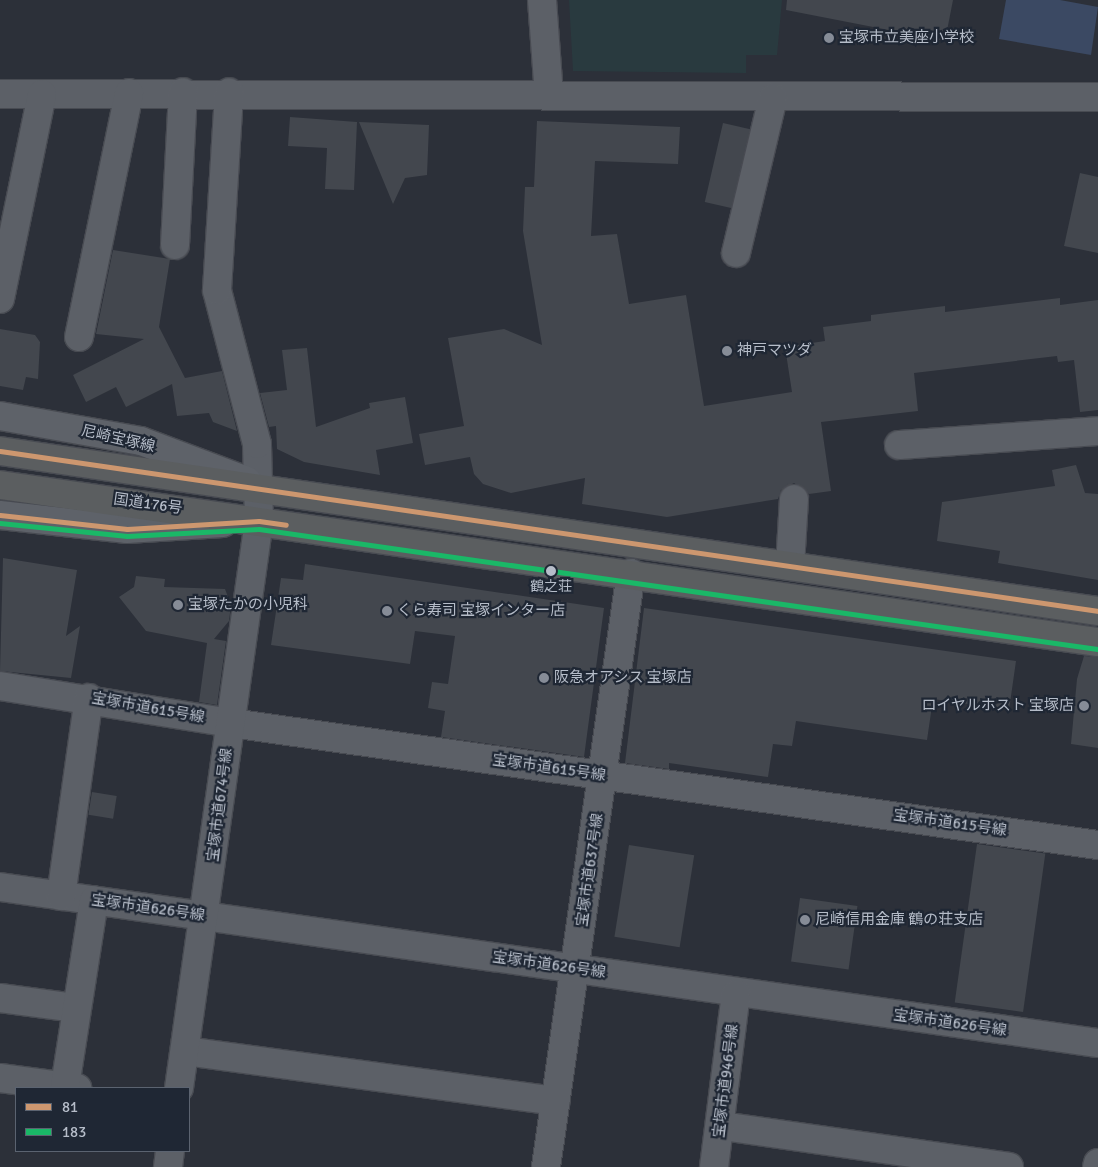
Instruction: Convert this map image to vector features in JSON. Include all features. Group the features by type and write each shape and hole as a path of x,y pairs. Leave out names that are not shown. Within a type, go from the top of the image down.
{"highway":[{"name":"国道176号","path":"0,451 261,486 1098,611"},
{"name":"国道176号","path":"0,485 1098,642"}],"main road":[{"name":"尼崎宝塚線","path":"0,416 141,441 261,486"},
{"path":"0,515 127,529 259,521"}],"street":[{"path":"542,0 549,96"},
{"path":"175,245 183,92"},
{"path":"0,94 230,92 773,98 1098,97"},
{"name":"宝塚市道674号線","path":"179,1087 205,917 259,521 261,486 257,444 217,290 230,92"},
{"path":"79,337 129,93"},
{"path":"0,299 42,94"},
{"path":"736,253 773,98"},
{"path":"899,445 1098,431"},
{"path":"790,566 794,499"},
{"name":"宝塚市道637号線","path":"546,1167 604,776 631,574"},
{"name":"宝塚市道615号線","path":"0,686 89,698 231,723 1098,845"},
{"path":"61,896 89,698"},
{"name":"宝塚市道626号線","path":"0,887 576,968 736,994 1098,1043"},
{"path":"0,1078 71,1087 76,1008 94,900"},
{"name":"宝塚市道946号線","path":"714,1167 722,1126 736,994"},
{"path":"0,998 76,1008"},
{"path":"185,1051 556,1101"},
{"path":"722,1126 1009,1167"},
{"path":"168,1167 170,1152"},
{"path":"1097,1167 1098,1163"}],"shaded area":[{"path":"569,0 782,0 777,55 746,55 746,73 573,71"}],"water":[{"path":"1006,0 1060,0 1098,7 1091,55 999,39"}],"building":[{"path":"787,0 953,0 945,41 786,10"},
{"path":"290,117 357,122 354,190 325,189 327,148 288,146"},
{"path":"537,121 680,127 678,164 595,161 591,236 617,234 629,304 686,295 704,406 792,392 785,347 825,341 823,327 871,321 871,315 945,306 945,312 1060,298 1060,305 1098,300 1098,410 1080,412 1074,360 1058,362 1057,356 914,373 918,411 821,422 831,491 809,494 794,483 781,490 778,499 667,517 582,504 585,478 511,493 483,484 474,474 470,457 425,465 419,434 464,426 448,338 504,329 542,345 523,231 525,187 534,187"},
{"path":"359,122 429,125 427,175 405,178 393,204"},
{"path":"723,123 750,129 732,208 705,202"},
{"path":"1080,173 1098,177 1098,253 1064,246"},
{"path":"113,250 170,259 159,327 185,378 222,371 237,431 213,422 209,413 177,416 172,384 126,407 116,387 86,402 73,375 144,339 96,334"},
{"path":"0,329 35,335 40,342 38,379 26,377 23,390 0,386"},
{"path":"307,348 316,427 370,408 369,403 405,397 413,443 376,450 380,475 304,462 277,449 276,426 269,427 260,393 287,390 282,350"},
{"path":"1076,465 1085,493 1098,494 1098,580 998,563 1000,551 937,541 942,502 1055,486 1052,470"},
{"path":"3,558 77,570 66,636 80,626 71,678 0,671"},
{"path":"305,564 604,608 584,757 441,737 445,711 428,708 432,682 448,684 455,636 415,631 410,664 271,645 281,578 303,580"},
{"name":"宝塚たかの小児科","path":"136,576 165,579 164,587 225,589 231,605 229,621 214,639 226,641 217,705 199,702 207,643 146,631 119,597 134,587"},
{"path":"644,608 1016,661 1009,710 933,699 927,740 796,721 792,746 773,744 768,777 669,763 669,769 625,763"},
{"name":"ロイヤルホスト 宝塚店","path":"1084,656 1098,657 1098,748 1071,744 1077,679"},
{"path":"92,792 117,796 113,819 88,815"},
{"path":"977,844 1045,854 1023,1012 955,1002"},
{"path":"629,845 694,855 680,947 614,937"},
{"path":"800,898 857,906 849,969 791,961"}],"transit line":[{"name":"81","path":"0,451 1098,611"},
{"name":"81","path":"0,515 127,529 259,521 286,525"},
{"name":"183","path":"0,523 127,536 259,529 1097,649"}],"place":[{"name":"宝塚市立美座小学校","path":"829,38"},
{"name":"神戸マツダ","path":"727,351"},
{"name":"鶴之荘","path":"551,571"},
{"name":"宝塚たかの小児科","path":"178,605"},
{"name":"くら寿司 宝塚インター店","path":"387,611"},
{"name":"阪急オアシス 宝塚店","path":"544,678"},
{"name":"ロイヤルホスト 宝塚店","path":"1084,706"},
{"name":"尼崎信用金庫 鶴の荘支店","path":"805,920"}]}
